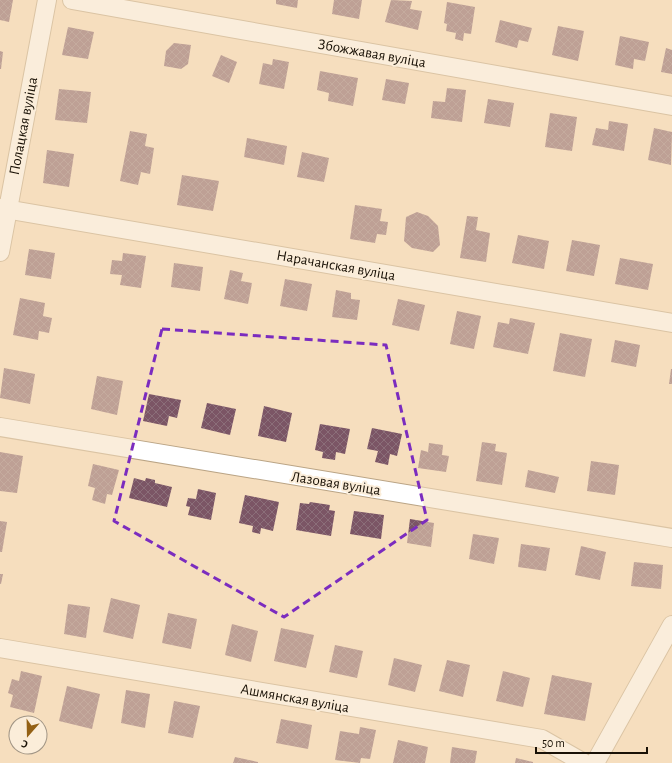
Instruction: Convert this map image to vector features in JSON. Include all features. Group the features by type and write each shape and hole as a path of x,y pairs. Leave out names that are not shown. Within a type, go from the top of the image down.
{"street":[{"name":"Полацкая вуліца","path":"0,252 4,208 47,0"},
{"name":"Збожжавая вуліца","path":"72,0 672,106"},
{"name":"Нарачанская вуліца","path":"4,208 672,323"},
{"name":"Лазовая вуліца","path":"0,427 672,538"},
{"path":"595,763 672,625"},
{"name":"Ашмянская вуліца","path":"0,648 542,739 584,763"}],"highlighted area":[{"path":"162,329 386,345 427,520 284,617 114,521"}],"building":[{"path":"0,0 13,0 9,22 0,20"},
{"path":"276,0 298,0 297,8 276,4"},
{"path":"334,0 362,0 359,19 332,14"},
{"path":"391,0 412,1 410,9 422,11 418,30 385,22"},
{"path":"447,2 475,7 471,34 464,33 463,41 455,39 456,33 446,31 447,24 444,23"},
{"path":"500,20 532,28 528,42 519,40 517,48 495,42"},
{"path":"558,26 584,31 578,61 552,55"},
{"path":"68,27 94,32 88,59 62,55"},
{"path":"620,36 649,42 645,61 634,59 633,69 615,65"},
{"path":"174,43 191,45 188,64 181,69 164,66 166,51"},
{"path":"666,48 672,50 672,74 661,72"},
{"path":"0,51 3,52 1,69 0,69"},
{"path":"221,55 237,62 229,83 212,76"},
{"path":"273,59 289,62 284,89 259,84 263,63 272,65"},
{"path":"320,71 358,78 353,106 328,101 329,93 317,90"},
{"path":"386,79 409,83 405,104 382,100"},
{"path":"447,88 466,90 462,122 431,118 433,101 445,102"},
{"path":"59,89 91,92 87,123 55,120"},
{"path":"488,99 514,103 510,127 484,123"},
{"path":"550,113 577,117 572,151 545,147"},
{"path":"609,121 628,124 624,151 592,145 596,128 608,130"},
{"path":"654,128 672,132 671,165 648,160"},
{"path":"130,131 147,134 145,146 154,148 150,174 141,172 138,185 120,181"},
{"path":"247,138 287,146 284,165 244,157"},
{"path":"47,150 74,154 69,187 43,183"},
{"path":"302,152 329,158 324,182 297,177"},
{"path":"182,175 219,181 213,211 177,205"},
{"path":"355,205 382,209 380,221 388,222 386,235 377,234 375,243 350,239"},
{"path":"417,212 428,216 438,226 440,245 433,252 412,248 404,241 406,217"},
{"path":"467,216 478,217 476,230 490,233 486,262 460,258"},
{"path":"518,235 549,241 544,269 512,263"},
{"path":"572,240 600,245 594,276 566,271"},
{"path":"29,249 55,253 51,279 25,275"},
{"path":"123,253 146,256 141,288 120,285 122,275 110,274 112,260 122,261"},
{"path":"620,258 653,264 648,290 615,284"},
{"path":"174,263 203,267 200,291 171,287"},
{"path":"230,270 243,273 241,281 252,283 248,304 224,299"},
{"path":"285,279 312,284 307,311 280,306"},
{"path":"336,290 351,293 351,299 360,300 357,320 332,317"},
{"path":"20,298 45,303 43,316 52,318 49,333 39,331 38,340 13,335"},
{"path":"398,299 425,305 419,331 392,325"},
{"path":"457,311 481,316 474,349 450,344"},
{"path":"510,318 535,323 528,354 493,347 498,322 509,324"},
{"path":"560,333 592,339 585,377 553,371"},
{"path":"615,340 640,345 636,367 611,362"},
{"path":"4,368 35,374 30,404 0,398"},
{"path":"671,369 672,384 669,384"},
{"path":"97,376 123,381 117,415 91,409"},
{"path":"149,394 181,400 177,418 169,416 167,426 143,421"},
{"path":"207,403 236,409 230,435 201,428"},
{"path":"264,406 292,413 286,442 258,436"},
{"path":"320,424 350,429 345,454 336,452 335,460 322,458 323,452 315,450"},
{"path":"372,428 402,434 397,456 390,454 388,465 375,462 378,451 367,449"},
{"path":"482,442 496,444 495,451 507,453 502,485 476,481"},
{"path":"429,443 443,445 442,455 449,456 446,472 418,468 421,450 428,452"},
{"path":"0,452 23,456 17,493 0,491"},
{"path":"591,461 619,465 615,495 587,491"},
{"path":"93,464 119,470 112,495 107,494 105,504 92,500 95,488 88,486"},
{"path":"528,470 559,477 555,493 525,487"},
{"path":"134,478 145,481 146,478 155,480 155,483 172,487 167,507 129,498"},
{"path":"198,489 216,493 211,520 188,515 190,507 186,506 188,498 196,499"},
{"path":"245,495 279,502 273,531 261,528 260,534 252,532 253,526 239,523"},
{"path":"310,502 330,505 329,510 335,511 331,536 296,530 300,503 309,504"},
{"path":"354,511 384,515 381,539 350,534"},
{"path":"410,519 434,523 431,547 407,543"},
{"path":"0,521 7,522 2,552 0,552"},
{"path":"473,534 499,538 494,564 469,559"},
{"path":"521,544 550,548 546,571 518,567"},
{"path":"581,546 606,552 600,580 575,575"},
{"path":"634,562 663,565 661,589 631,586"},
{"path":"0,574 3,574 1,584 0,584"},
{"path":"111,598 140,605 133,639 103,632"},
{"path":"68,604 90,607 86,638 64,634"},
{"path":"168,613 197,619 191,649 162,643"},
{"path":"232,624 258,631 251,662 225,655"},
{"path":"281,628 314,635 306,668 274,661"},
{"path":"335,645 363,651 357,678 329,672"},
{"path":"394,658 422,665 415,692 388,685"},
{"path":"447,660 470,665 463,697 439,691"},
{"path":"21,671 42,676 34,713 10,707 13,695 8,693 12,679 19,681"},
{"path":"503,671 530,678 523,707 496,701"},
{"path":"552,675 592,683 585,721 544,714"},
{"path":"67,686 100,694 92,729 59,721"},
{"path":"126,690 150,694 145,728 121,723"},
{"path":"174,701 200,706 193,738 168,733"},
{"path":"281,719 312,725 308,749 276,743"},
{"path":"360,727 376,730 370,759 361,758 360,763 335,760 340,731 359,734"},
{"path":"398,740 428,747 425,763 393,763"},
{"path":"452,747 477,751 475,763 450,763"},
{"path":"235,757 258,762 258,763 233,763"},
{"path":"516,758 533,762 533,763 515,763"}]}
